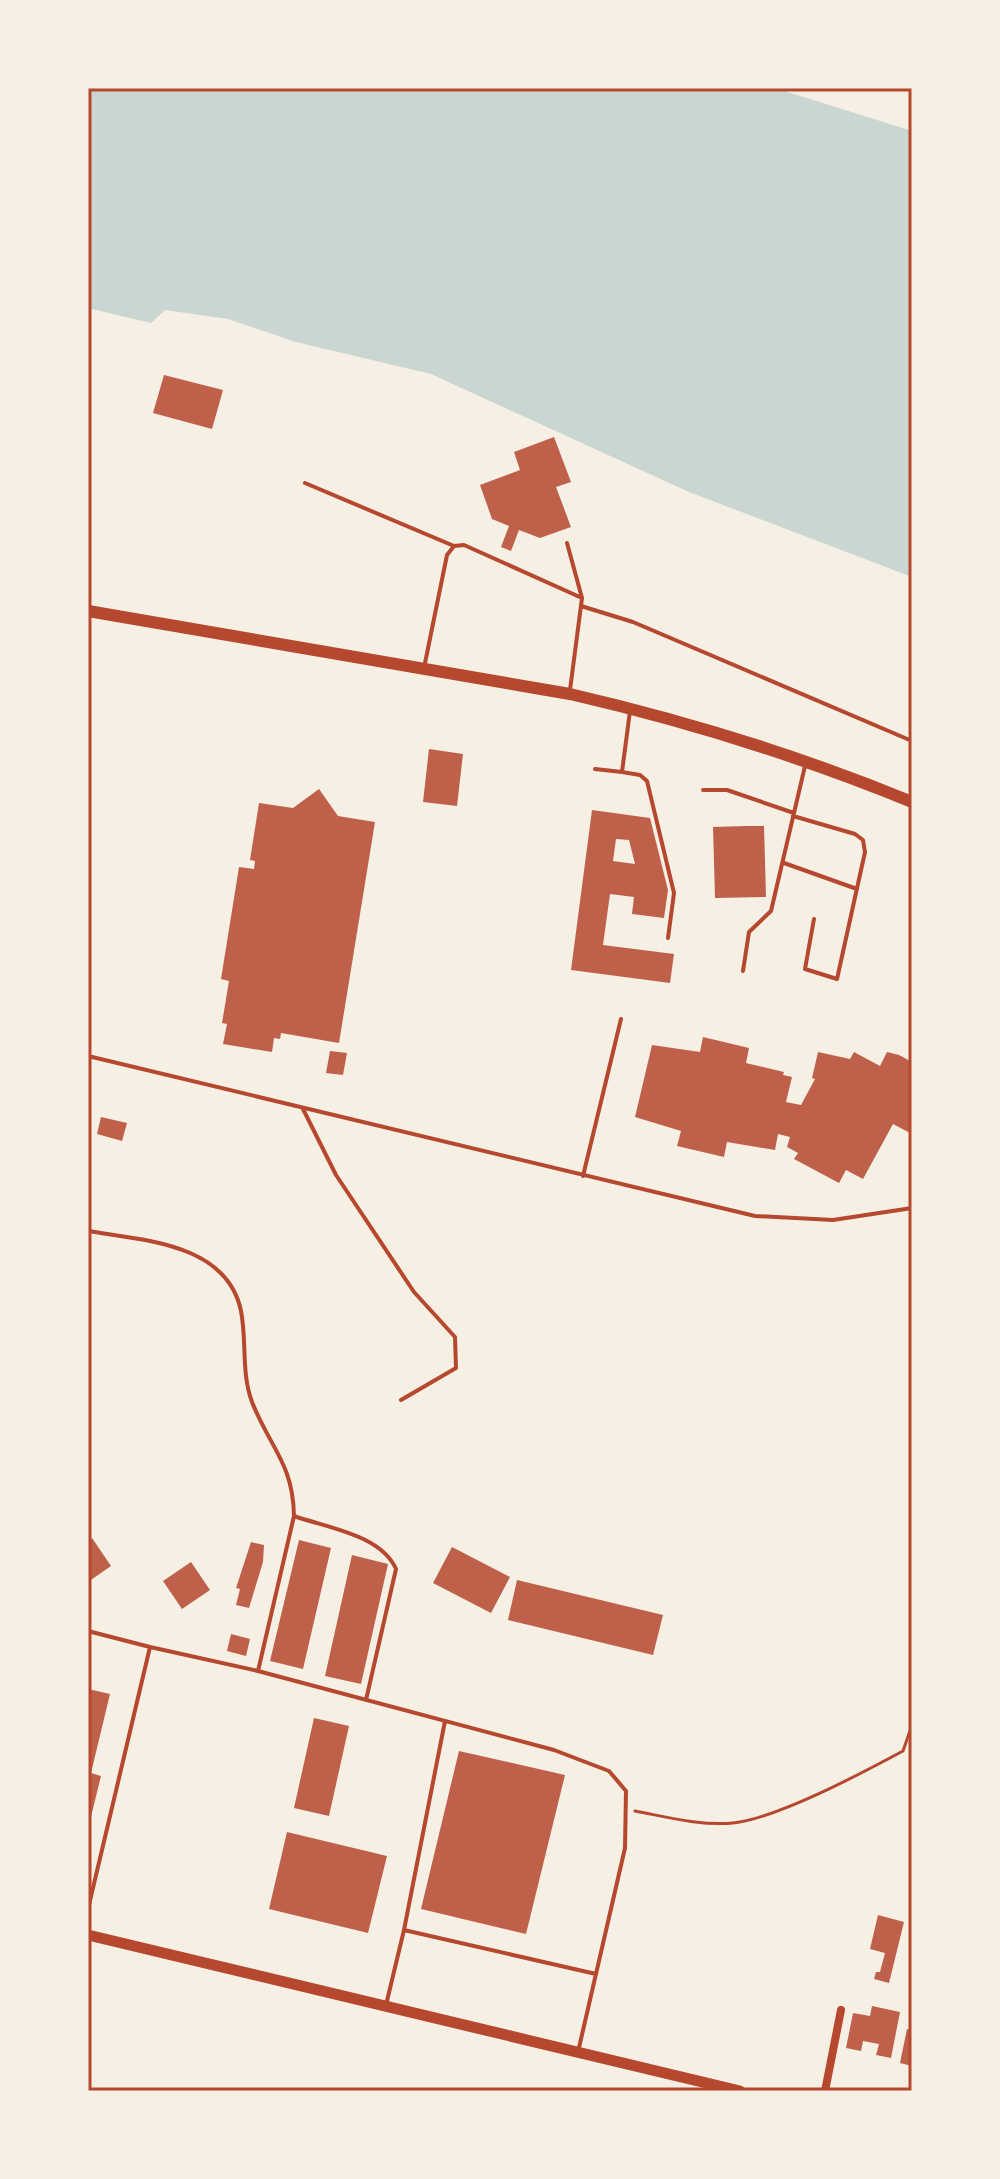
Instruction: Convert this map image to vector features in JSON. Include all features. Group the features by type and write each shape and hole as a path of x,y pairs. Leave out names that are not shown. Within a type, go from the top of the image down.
{"main road":[{"path":"88,611 570,694 631,708 806,760 912,802"}],"street":[{"path":"88,1935 740,2091"},
{"path":"825,2091 841,2010"}],"lane":[{"path":"305,483 454,546 464,545 582,598"},
{"path":"567,543 582,598 570,694"},
{"path":"424,669 447,555 454,546"},
{"path":"581,606 633,622 912,741"},
{"path":"622,772 631,708"},
{"path":"743,971 749,932 771,911 806,760"},
{"path":"595,769 640,775 647,781 674,893 668,938"},
{"path":"703,790 727,790 855,834 863,840 865,852 837,979 805,969 814,919"},
{"path":"784,863 858,889"},
{"path":"583,1176 621,1019"},
{"path":"88,1056 755,1216 833,1220 912,1208"},
{"path":"303,1109 345,1188 414,1292 455,1337 456,1368 401,1400"},
{"path":"88,1231 178,1247 204,1259 235,1292 241,1311 251,1399 289,1473 294,1516 258,1671"},
{"path":"294,1516 375,1545 389,1554 396,1569 366,1700"},
{"path":"88,1631 258,1671 554,1750 609,1771 626,1791 625,1848 578,2052"},
{"path":"88,1909 150,1647"},
{"path":"386,2006 445,1721"},
{"path":"404,1930 596,1974"}],"path":[{"path":"627,1810 708,1823 735,1823 834,1786 903,1751 912,1725"}],"shaded area":[{"path":"88,88 775,88 912,131 912,577 689,492 431,374 296,342 228,319 165,310 151,323 88,308"}],"building":[{"path":"164,375 223,390 212,429 153,413"},
{"path":"554,437 571,482 556,487 571,527 540,538 519,530 511,551 501,547 509,526 492,519 480,485 520,470 514,452"},
{"path":"429,749 463,754 457,806 423,802"},
{"path":"319,789 338,816 375,822 339,1043 281,1033 280,1039 274,1038 272,1052 223,1044 227,1024 222,1023 229,981 221,979 239,867 254,869 255,861 250,860 259,803 293,808"},
{"path":"592,810 650,818 668,890 664,918 632,914 634,897 610,894 603,945 674,954 670,983 571,970","holes":["616,839 629,840 635,864 613,861"]},
{"path":"764,826 766,897 715,898 713,827"},
{"path":"703,1037 749,1048 746,1063 784,1072 783,1075 792,1077 786,1102 801,1105 815,1079 812,1078 818,1052 850,1059 854,1052 880,1066 887,1052 899,1055 912,1062 912,1134 893,1124 863,1179 846,1170 839,1183 794,1159 798,1153 787,1147 790,1137 778,1134 775,1150 727,1142 724,1157 677,1146 681,1131 635,1117 652,1045 700,1052"},
{"path":"330,1051 347,1053 343,1075 326,1073"},
{"path":"101,1117 127,1123 122,1141 97,1134"},
{"path":"92,1538 111,1566 88,1582 88,1541"},
{"path":"299,1540 331,1548 303,1669 270,1661"},
{"path":"251,1542 264,1545 263,1562 249,1608 236,1605 240,1589 236,1588"},
{"path":"452,1547 510,1577 491,1613 433,1583"},
{"path":"352,1555 388,1564 361,1684 325,1676"},
{"path":"191,1562 210,1590 182,1609 163,1581"},
{"path":"517,1580 663,1615 653,1655 508,1620"},
{"path":"231,1634 250,1639 246,1656 227,1651"},
{"path":"88,1689 110,1694 91,1773 101,1776 89,1825"},
{"path":"314,1718 349,1726 329,1816 294,1808"},
{"path":"459,1751 565,1775 526,1934 421,1909"},
{"path":"287,1832 387,1856 368,1933 269,1909"},
{"path":"878,1915 904,1922 889,1983 874,1979 876,1972 880,1972 885,1953 870,1949"},
{"path":"872,2006 900,2012 891,2058 876,2055 879,2044 863,2041 861,2051 846,2048 853,2013 870,2016"},
{"path":"907,2029 912,2030 912,2066 900,2063"}]}
